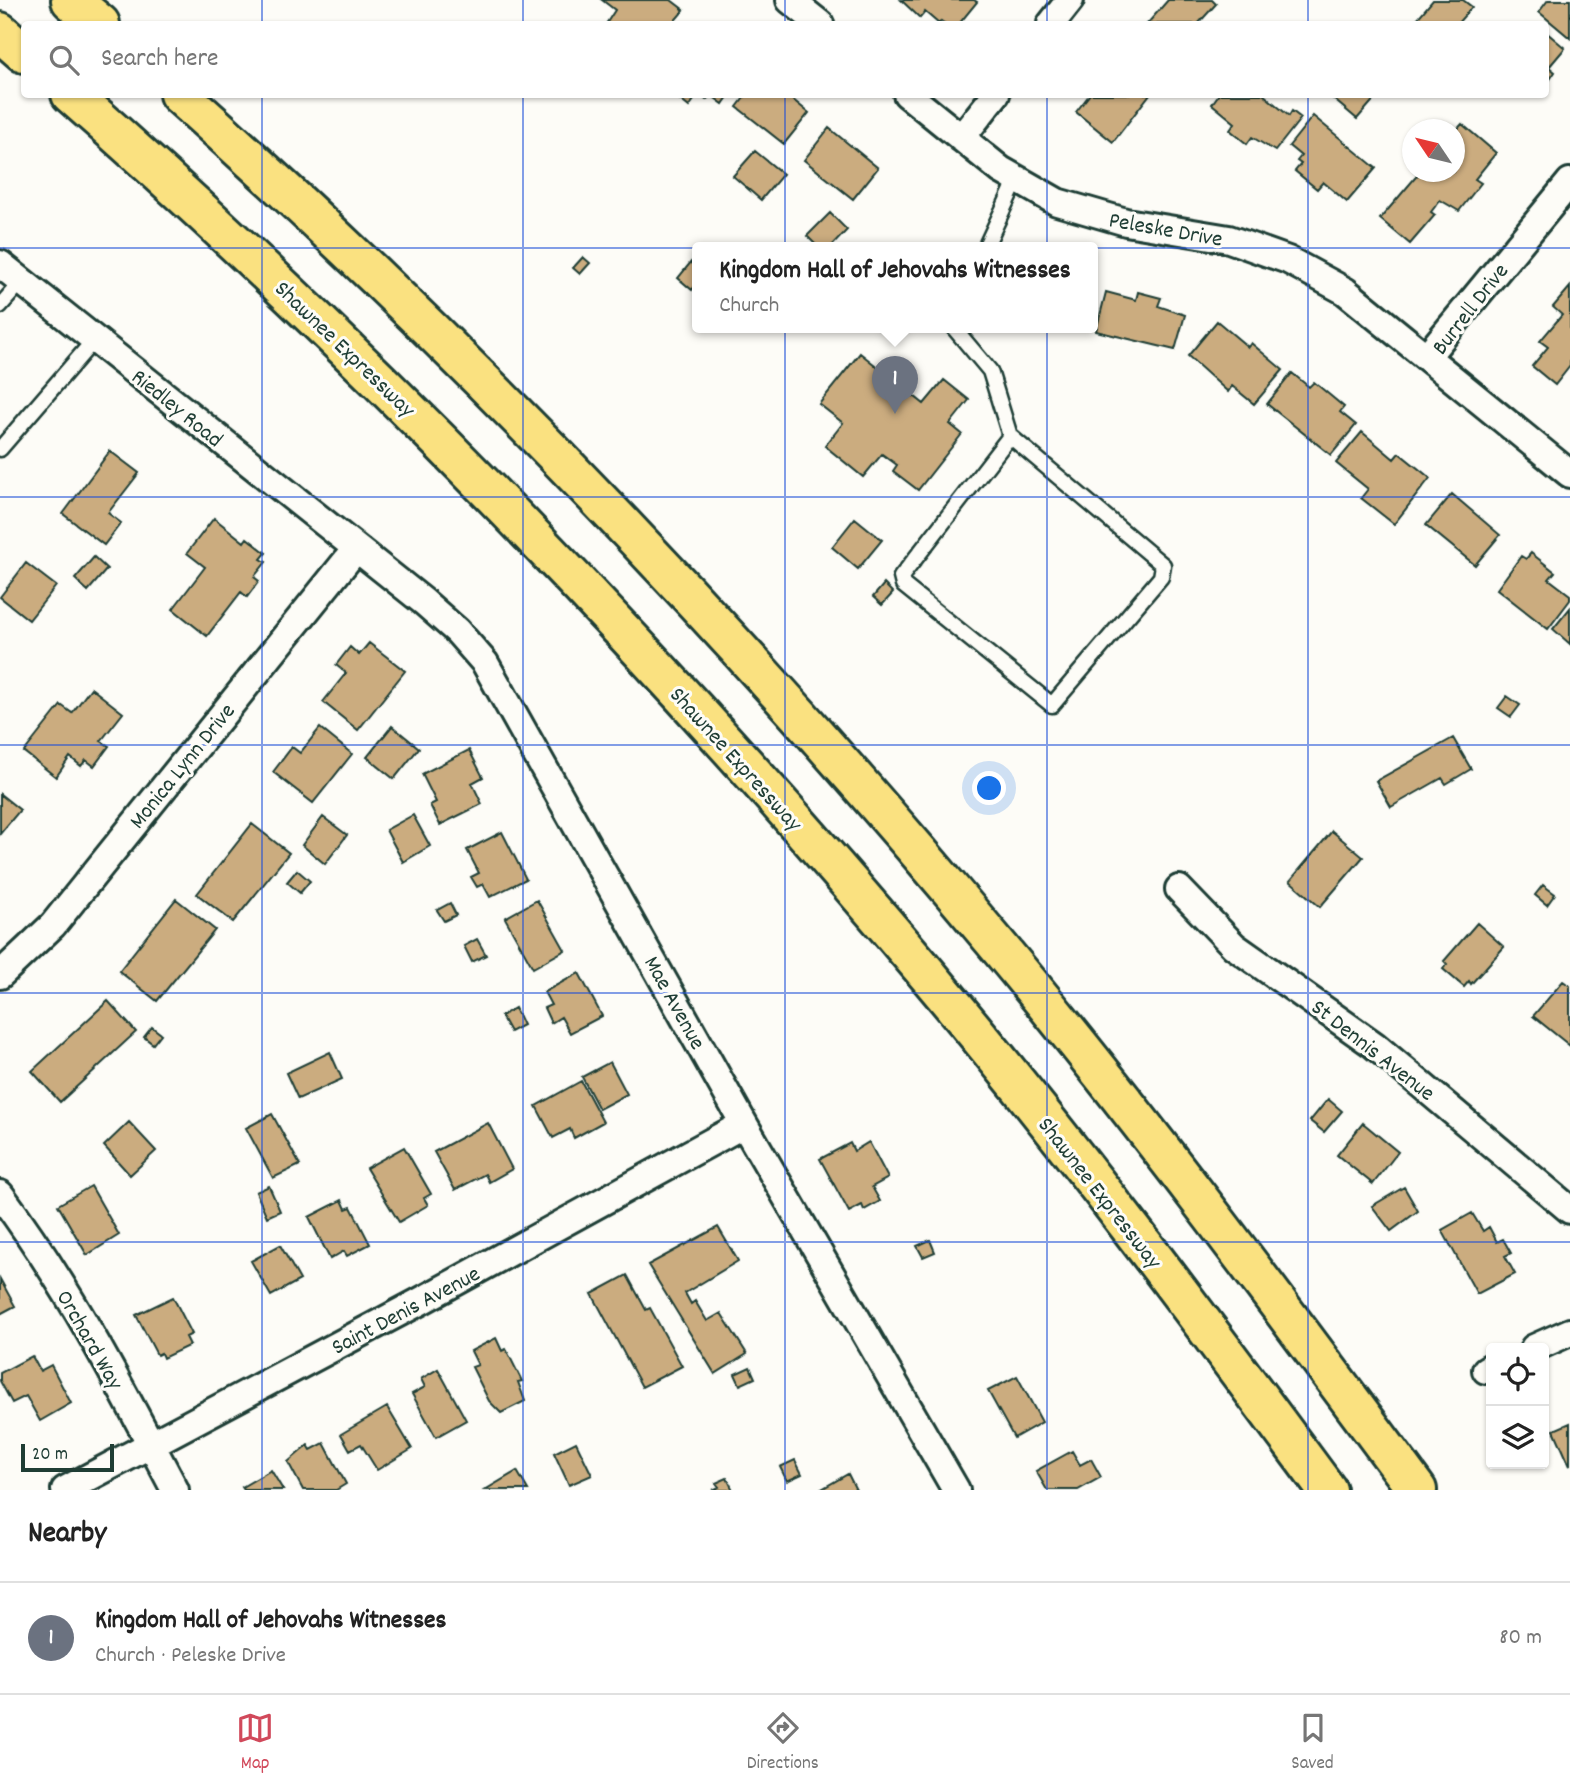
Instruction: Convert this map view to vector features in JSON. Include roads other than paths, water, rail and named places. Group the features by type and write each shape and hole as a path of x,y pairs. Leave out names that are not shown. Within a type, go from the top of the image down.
{"highway":[{"path":"71,0 96,21"},
{"path":"0,32 21,50"},
{"name":"Shawnee Expressway","path":"76,98 170,182 368,368 495,494 800,827 929,976 1083,1167 1327,1490"},
{"path":"183,98 381,281 532,430 789,704 995,942 1241,1253 1417,1490"}],"street":[{"path":"790,0 817,21"},
{"path":"1053,21 1070,0"},
{"name":"Peleske Drive","path":"912,98 1017,179 1057,202 1084,212 1229,239 1288,260 1345,291 1427,356"},
{"path":"961,138 993,98"},
{"name":"Burrell Drive","path":"1570,181 1427,356 1570,474"},
{"name":"Riedley Road","path":"0,264 356,549"},
{"name":"Monica Lynn Drive","path":"0,975 52,925 356,549"},
{"name":"Mae Avenue","path":"356,549 457,631 485,663 744,1124 956,1490"},
{"name":"St Dennis Avenue","path":"1179,889 1234,946 1374,1045 1570,1210"},
{"name":"Saint Denis Avenue","path":"65,1490 152,1446 744,1124"},
{"name":"Orchard Way","path":"0,1194 50,1268 175,1490"},
{"path":"1545,1343 1570,1332"}],"lane":[{"path":"988,242 1017,179"},
{"path":"0,306 22,281"},
{"path":"958,333 990,371 1010,436 1163,565 1161,578 1052,705 903,585 901,578 1010,436"},
{"path":"0,449 94,340"}],"place":[{"name":"Kingdom Hall of Jehovahs Witnesses","path":"895,414"}]}
